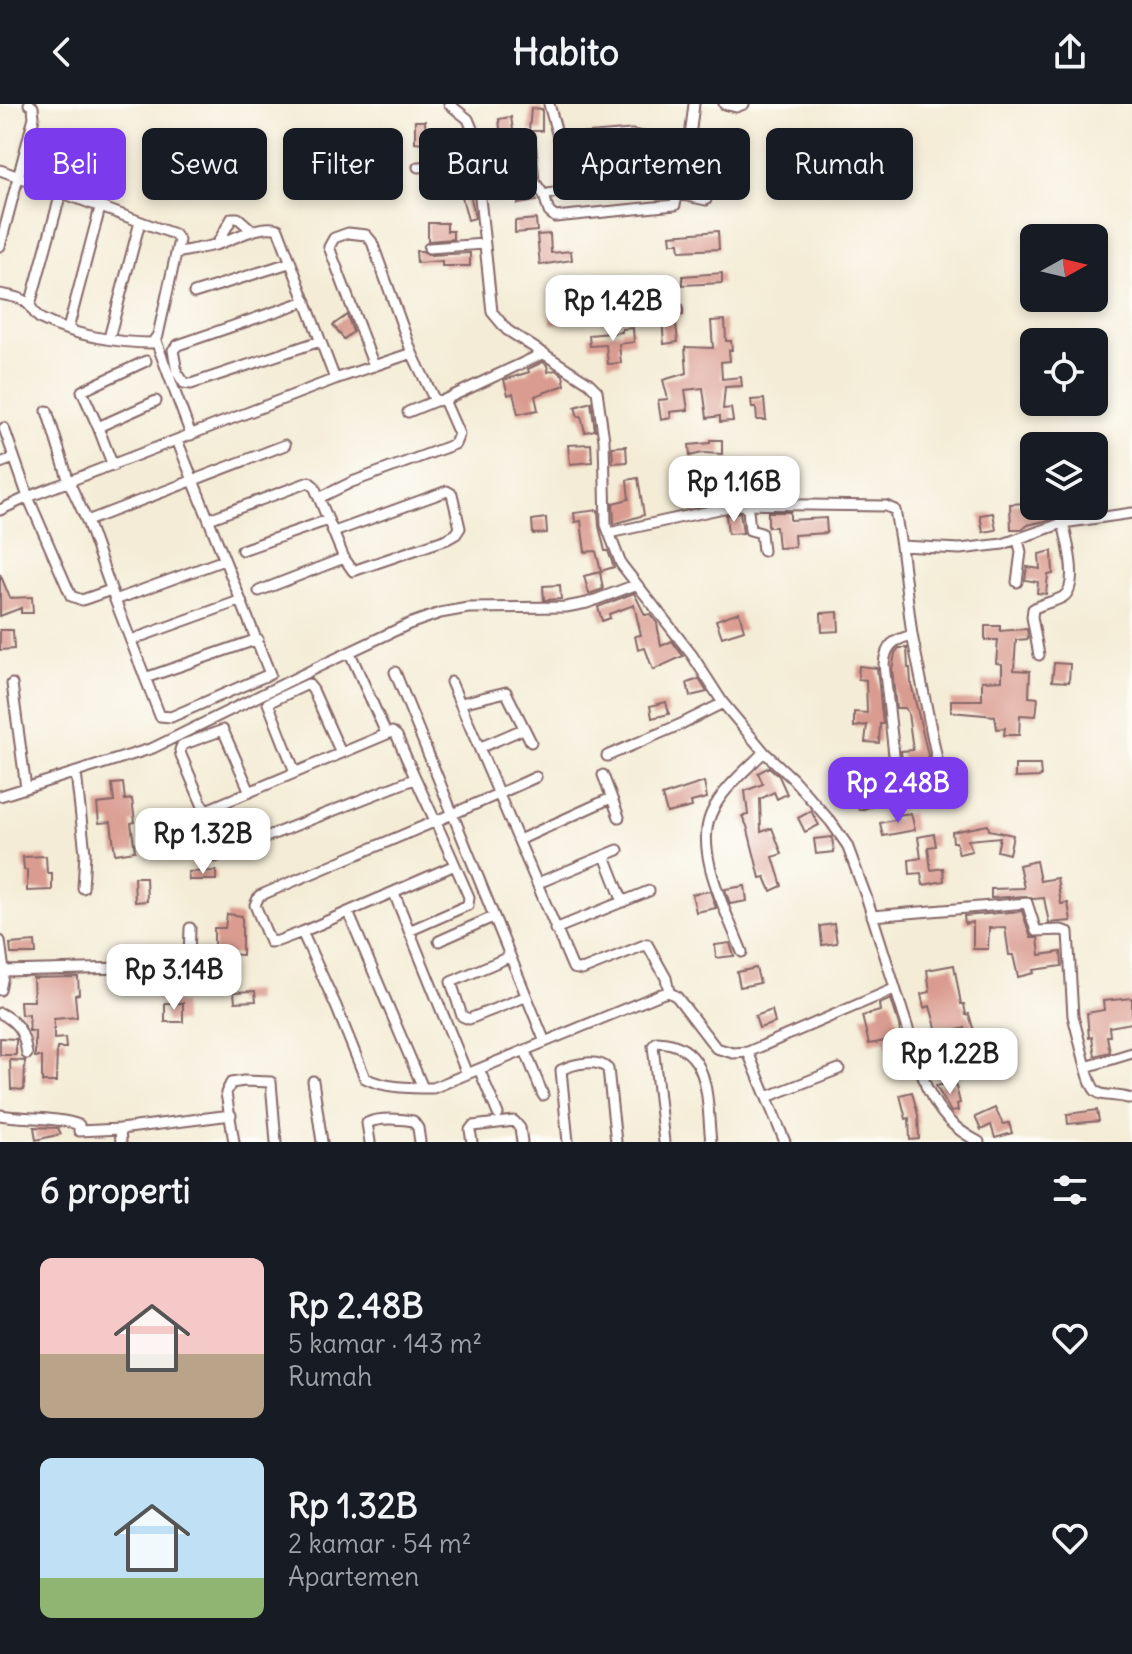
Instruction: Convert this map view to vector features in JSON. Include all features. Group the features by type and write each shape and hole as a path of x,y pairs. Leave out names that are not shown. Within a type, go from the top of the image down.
{"street":[{"path":"0,246 34,113 29,104"},
{"path":"449,104 468,119 472,128"},
{"path":"549,104 556,128"},
{"path":"691,128 694,104"},
{"path":"724,104 736,107 744,104"},
{"path":"0,170 24,178"},
{"path":"537,185 549,212 555,217 675,205 677,200"},
{"path":"544,195 553,193"},
{"path":"30,305 59,200"},
{"path":"79,200 174,234 179,240 156,341 191,435"},
{"path":"480,200 492,312 507,330 597,391 604,440 604,504 609,533 621,564 692,655 723,703 764,752 804,790 847,845 926,1086 958,1131 979,1142"},
{"path":"68,329 100,208"},
{"path":"217,244 232,218 238,218 253,231"},
{"path":"109,338 140,222"},
{"path":"176,253 217,244 253,231 278,229 335,379"},
{"path":"319,498 352,482 455,444 459,434 412,353 372,242 366,235 348,233 334,238 329,247 374,366"},
{"path":"429,248 484,244"},
{"path":"194,293 289,263"},
{"path":"0,294 22,300 30,305 37,317 68,329 140,343 156,341"},
{"path":"306,301 178,345 173,350 177,372 184,383 191,384 320,341"},
{"path":"0,510 335,379 412,353"},
{"path":"408,412 440,401 544,353"},
{"path":"113,466 82,391 146,361"},
{"path":"98,427 156,401"},
{"path":"47,411 69,482 87,521 160,716 171,717 269,676 258,639 239,601 177,440"},
{"path":"4,428 28,497 71,596 82,600 113,595 224,560"},
{"path":"87,521 285,445"},
{"path":"0,463 14,458"},
{"path":"209,519 307,482 313,483 349,569 355,570 456,534 460,528 452,494 447,491 334,532"},
{"path":"609,533 742,504 891,507 896,514 912,635 940,774 905,785 897,780 884,664 887,648 893,641 912,635"},
{"path":"742,504 748,510 750,530 761,533 763,551"},
{"path":"901,546 960,549 1018,540 1063,523 1132,513"},
{"path":"242,550 328,520"},
{"path":"1039,655 1033,609 1064,596 1071,584 1063,523"},
{"path":"1017,582 1021,552 1018,540"},
{"path":"259,591 344,558"},
{"path":"0,796 153,748 247,700 409,624 440,613 499,607 566,607 587,603 635,585"},
{"path":"131,640 239,601"},
{"path":"145,678 258,639"},
{"path":"350,653 387,734"},
{"path":"395,672 545,1042"},
{"path":"451,682 555,929 577,971 647,944 666,978 669,992 677,997 716,1048 733,1053 748,1052 894,989"},
{"path":"12,684 26,788"},
{"path":"295,772 268,703 308,684 341,753"},
{"path":"461,703 506,692 531,742"},
{"path":"607,756 723,703"},
{"path":"486,745 523,729"},
{"path":"205,811 181,755 182,745 223,730 250,792"},
{"path":"409,931 468,905 469,897 397,736 392,732 197,814 194,820 206,847 215,857 414,779"},
{"path":"742,952 708,861 707,827 712,812 730,788 764,752"},
{"path":"76,773 85,853 83,888"},
{"path":"603,775 619,817"},
{"path":"455,865 278,941 270,942 255,905 255,900 271,890 536,777"},
{"path":"519,840 611,798"},
{"path":"538,883 618,850"},
{"path":"605,856 623,902"},
{"path":"555,929 649,891"},
{"path":"394,893 467,1074"},
{"path":"872,916 1025,902 1036,931 1066,930 1069,937 1073,1016 1092,1089 1097,1094 1132,1099"},
{"path":"348,912 423,1088"},
{"path":"439,941 493,917"},
{"path":"4,971 163,967 184,963 189,958 190,928"},
{"path":"302,932 365,1078 374,1083 433,1088 669,992"},
{"path":"0,941 4,971 0,990"},
{"path":"509,957 451,982 462,1016 469,1019 525,997"},
{"path":"0,1013 12,1019 22,1030 27,1054"},
{"path":"664,1142 653,1046 657,1042 683,1048 701,1067 711,1142"},
{"path":"525,1050 543,1095"},
{"path":"748,1052 785,1142"},
{"path":"1086,1067 1132,1053"},
{"path":"568,1142 561,1070 597,1062 608,1069 616,1142"},
{"path":"479,1069 498,1114"},
{"path":"767,1097 839,1069"},
{"path":"234,1142 226,1093 231,1083 244,1081 271,1082 276,1142"},
{"path":"313,1081 322,1142"},
{"path":"0,1115 28,1120 69,1121 79,1125 79,1142"},
{"path":"79,1131 231,1115"},
{"path":"370,1142 367,1123 391,1119 413,1121 417,1125 420,1142"},
{"path":"472,1142 470,1130 473,1126 514,1121 520,1128 522,1142"},
{"path":"120,1129 121,1142"}],"building":[{"path":"531,108 542,109 542,131 529,128"},
{"path":"511,117 513,128 500,128 499,119"},
{"path":"415,121 425,121 426,128 419,128 419,142 415,142"},
{"path":"463,200 471,200 475,218 468,220"},
{"path":"517,200 537,201 518,204"},
{"path":"536,219 537,231 515,233 515,221"},
{"path":"428,223 447,223 447,231 453,231 453,239 428,241"},
{"path":"718,231 719,249 680,251 679,243 671,243 670,235"},
{"path":"550,234 551,253 571,251 572,260 540,265 537,235"},
{"path":"416,251 430,255 470,253 470,266 442,266 442,261 417,263"},
{"path":"722,273 722,283 683,285 683,276"},
{"path":"564,289 564,295 623,290 623,294 634,293 634,300 659,299 659,310 636,311 636,308 627,309 627,305 591,304 592,311 564,313 565,323 551,324 551,290"},
{"path":"661,304 683,305 683,315 675,315 678,342 664,344"},
{"path":"347,315 353,332 344,339 333,325"},
{"path":"725,320 726,341 731,341 732,350 729,350 730,361 721,362 722,379 741,377 742,386 725,387 723,409 731,408 733,421 720,422 720,416 707,418 703,388 685,390 688,410 670,412 671,418 661,420 658,400 668,399 663,380 687,373 685,347 713,348 711,321"},
{"path":"633,328 634,342 619,344 621,363 608,364 606,345 590,346 589,335"},
{"path":"543,362 548,372 555,370 563,375 565,385 535,396 538,410 518,414 513,393 508,395 504,380 529,372 528,369"},
{"path":"764,399 766,420 757,420 756,408 752,408 751,400"},
{"path":"591,402 595,430 585,432 575,407"},
{"path":"710,440 722,440 722,454 690,456 689,445 710,443"},
{"path":"591,444 592,462 570,464 568,445"},
{"path":"626,446 627,462 613,463 612,447"},
{"path":"735,476 739,494 724,497 720,480"},
{"path":"638,478 644,515 614,524 613,503 629,499 627,480"},
{"path":"1020,503 1020,520 1049,520 1023,529 1011,529 1010,504"},
{"path":"598,510 605,551 608,551 614,567 601,571 596,551 585,552 581,521 575,522 574,513"},
{"path":"740,512 743,533 728,534 726,515"},
{"path":"768,512 790,512 790,520 826,518 827,533 794,535 795,547 778,548 776,527 768,527"},
{"path":"993,513 996,530 983,532 980,515"},
{"path":"546,518 547,533 533,534 532,520"},
{"path":"1052,551 1053,574 1048,575 1046,594 1037,593 1038,582 1025,580 1027,567 1040,569 1039,554"},
{"path":"600,572 603,589 589,594 584,576"},
{"path":"0,574 10,598 32,597 33,613 21,613 21,608 0,616"},
{"path":"560,585 561,599 544,600 543,586"},
{"path":"634,593 645,615 650,614 657,623 661,646 672,641 683,656 653,670 645,648 638,650 635,636 641,635 634,605 609,614 610,618 602,621 598,607"},
{"path":"739,612 744,630 722,637 716,620"},
{"path":"838,612 839,631 822,632 821,613"},
{"path":"985,626 1000,626 1000,631 1027,629 1028,639 1016,640 1014,670 1030,671 1029,697 1038,698 1036,716 1020,715 1019,735 1004,735 1005,728 997,729 995,716 951,712 951,700 982,700 982,681 1002,680 1002,664 996,663 998,640 985,640"},
{"path":"0,630 13,630 14,649 0,650"},
{"path":"899,648 907,648 911,683 931,768 903,770 901,751 913,750 908,713 905,708 896,708 892,669"},
{"path":"1054,663 1070,664 1069,682 1052,681"},
{"path":"859,666 877,668 883,724 880,724 879,743 865,742 867,725 854,727 854,712 867,713 866,680 858,679"},
{"path":"699,679 707,692 690,696 687,683"},
{"path":"666,702 669,714 652,718 650,706"},
{"path":"1015,765 1040,765 1041,777 1015,778"},
{"path":"769,767 779,776 787,794 777,799 774,792 760,799 761,832 772,828 782,854 773,857 782,886 771,891 765,877 760,878 742,816 748,815 745,791 763,784 758,773"},
{"path":"855,770 862,787 881,782 887,802 859,810 849,789 842,792 836,778"},
{"path":"704,782 707,798 691,802 692,807 667,813 662,796"},
{"path":"123,783 125,800 132,799 135,851 115,854 111,822 99,823 97,804 114,802 112,784"},
{"path":"941,786 938,806 923,806 922,787"},
{"path":"811,811 819,825 805,832 798,818"},
{"path":"911,813 915,830 883,836 880,823"},
{"path":"183,821 187,841 169,845 165,824"},
{"path":"988,825 989,830 1013,835 1009,854 997,851 1000,837 968,840 972,851 959,854 952,832"},
{"path":"934,834 936,846 928,847 931,870 943,868 944,881 923,885 921,873 910,874 909,860 921,858 918,837"},
{"path":"832,837 834,852 816,854 814,839"},
{"path":"46,856 47,873 52,873 52,890 27,891 27,870 24,870 23,857"},
{"path":"1036,861 1040,881 1057,878 1061,904 1068,903 1071,921 1049,923 1044,898 991,898 991,889 1024,888 1019,865"},
{"path":"216,871 216,880 189,880 188,872"},
{"path":"134,877 146,877 147,901 135,902"},
{"path":"745,886 747,901 730,904 725,889"},
{"path":"710,891 716,908 696,912 692,894"},
{"path":"1022,911 1031,938 1038,938 1040,955 1061,952 1062,966 1033,970 1034,973 1018,977 1013,955 1009,955 1005,927 989,928 988,949 973,949 973,922 965,924 964,916"},
{"path":"227,914 242,916 242,955 214,953 214,928 225,928"},
{"path":"834,924 837,943 822,945 820,926"},
{"path":"35,942 36,954 11,954 10,944"},
{"path":"730,943 734,956 716,958 715,945"},
{"path":"954,965 961,1004 964,1004 966,1015 969,1014 976,1038 994,1034 998,1049 970,1056 965,1028 947,1033 951,1058 941,1060 937,1041 921,1044 918,1037 918,1034 937,1031 930,1006 924,1008 921,994 930,992 927,970"},
{"path":"756,968 760,983 740,987 737,972"},
{"path":"78,977 79,994 75,995 77,1017 54,1019 54,1039 65,1038 66,1048 57,1048 56,1082 42,1082 42,1057 35,1057 35,1031 29,1031 29,1014 21,1015 20,1001 34,1001 33,978"},
{"path":"255,991 256,1001 235,1002 234,992"},
{"path":"1132,998 1132,1023 1109,1027 1110,1052 1095,1056 1092,1037 1089,1038 1087,1013 1104,1010 1103,1001"},
{"path":"891,999 901,1042 904,1042 912,1067 891,1072 885,1041 869,1044 862,1016 880,1011 879,1004"},
{"path":"165,1003 183,1003 183,1022 165,1022"},
{"path":"772,1010 775,1023 759,1028 755,1016"},
{"path":"0,1038 16,1039 16,1055 0,1055"},
{"path":"10,1060 25,1061 24,1090 11,1089"},
{"path":"955,1082 960,1103 957,1104 958,1111 951,1112 936,1086"},
{"path":"912,1092 918,1115 919,1139 910,1140 909,1118 906,1119 900,1095"},
{"path":"995,1108 1003,1124 1009,1123 1012,1133 995,1138 991,1125 981,1130 975,1117"},
{"path":"1097,1110 1099,1121 1068,1124 1067,1114"},
{"path":"34,1127 58,1128 61,1134 36,1140"}]}
